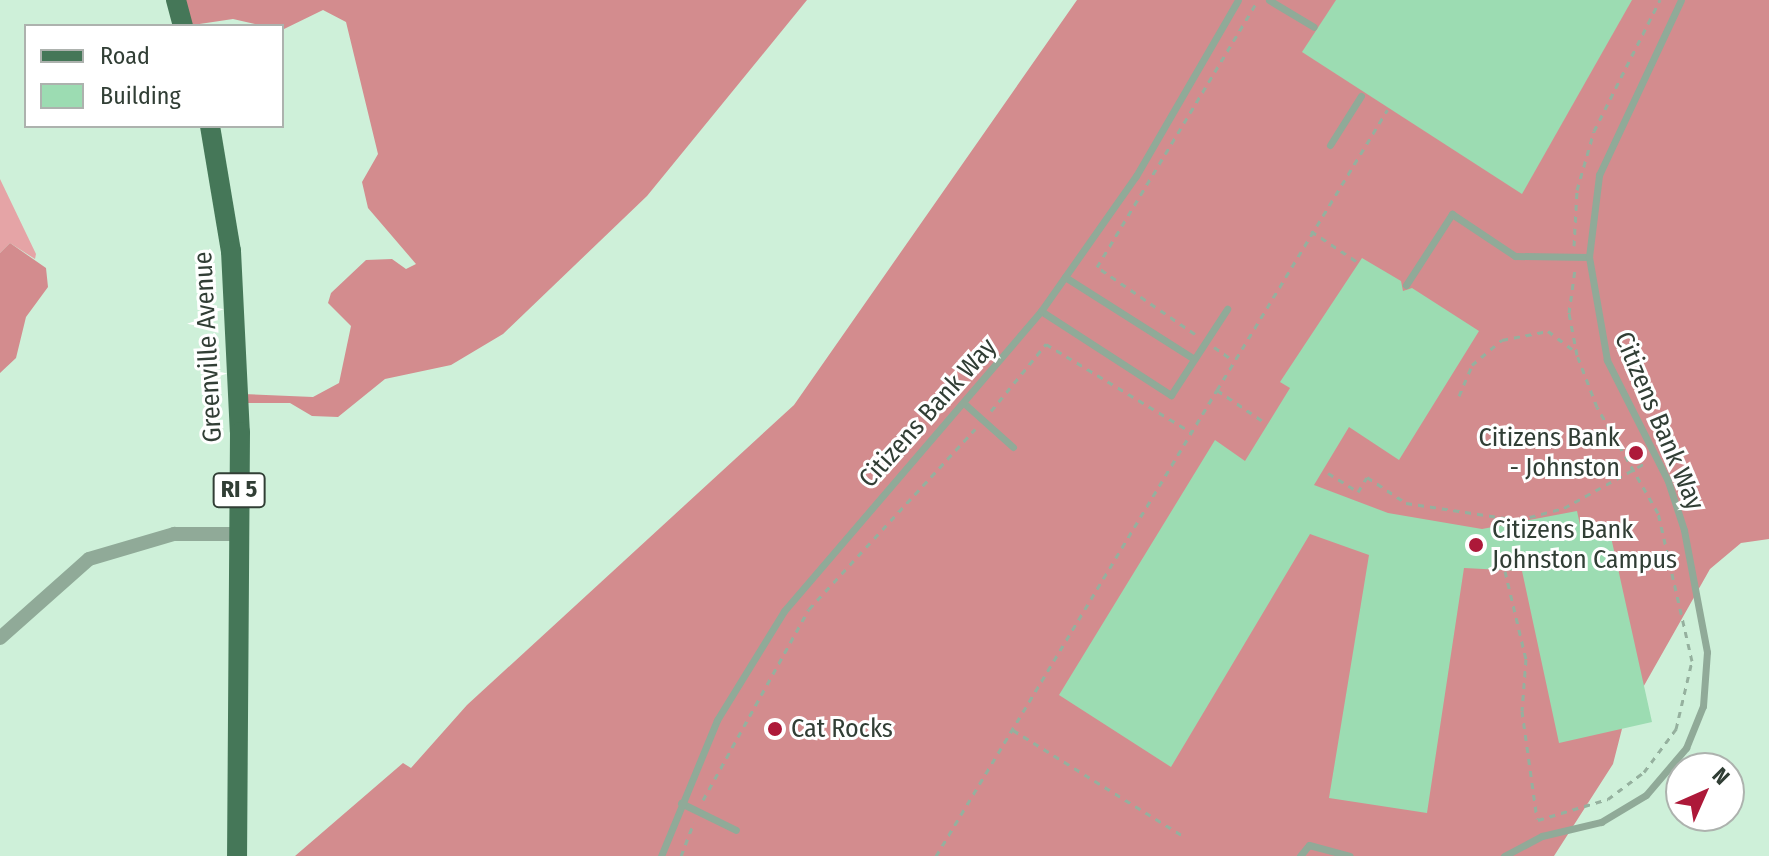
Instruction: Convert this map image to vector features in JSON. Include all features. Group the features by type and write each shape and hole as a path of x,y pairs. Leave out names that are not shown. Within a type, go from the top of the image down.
{"main road":[{"path":"176,0 182,24"},
{"name":"Greenville Avenue","path":"210,128 231,251 239,534 237,856"}],"street":[{"path":"0,638 89,559 174,534 239,534"}],"lane":[{"name":"Citizens Bank Way","path":"661,856 717,720 784,611 966,405 1041,311 1136,176 1238,0"},
{"path":"1269,0 1314,27"},
{"name":"Citizens Bank Way","path":"1504,856 1542,836 1601,822 1646,795 1686,748 1703,706 1703,621 1678,508 1607,360 1589,257 1603,163 1681,0"},
{"path":"1330,145 1361,96"},
{"path":"1406,285 1452,214 1515,256 1589,257"},
{"path":"1065,277 1194,359"},
{"path":"1041,311 1171,395 1227,309"},
{"path":"966,405 1013,447"},
{"path":"681,803 736,830"},
{"path":"1300,856 1309,845 1350,856"}],"path":[{"path":"1231,359 1097,267 1258,0"},
{"path":"1577,355 1569,313 1577,190 1594,131 1660,0"},
{"path":"936,856 1217,390 1231,359 1387,110"},
{"path":"1311,231 1359,263"},
{"path":"1459,396 1482,353 1515,335 1557,333 1577,355 1635,470 1673,557 1692,661 1688,696 1665,749 1627,787 1538,820"},
{"path":"681,856 698,811 809,609 983,420 1046,344 1191,432"},
{"path":"1217,390 1267,424"},
{"path":"1328,473 1358,492 1367,477 1417,506 1518,520 1564,508 1656,457"},
{"path":"1505,571 1526,659 1522,711 1542,836"},
{"path":"1013,730 1182,835"}],"shaded area":[{"path":"178,0 807,0 647,196 503,334 451,365 385,379 338,417 312,416 290,403 242,403 242,394 313,397 339,383 351,326 328,303 331,293 366,260 392,259 406,269 416,264 368,208 362,182 378,154 346,22 323,10 284,29 284,24 255,24 233,19 185,24"},
{"path":"1077,0 1769,0 1769,539 1741,543 1710,569 1624,721 1613,764 1554,856 295,856 403,763 411,768 467,705 794,405"},
{"path":"0,179 36,254 35,259 10,243 0,253"},
{"path":"10,243 46,268 48,287 26,317 16,358 0,373 0,253"}],"building":[{"path":"1336,0 1632,0 1522,194 1302,52"},
{"name":"Citizens Bank Johnston Campus","path":"1362,258 1401,281 1403,291 1412,288 1479,331 1399,460 1349,427 1314,485 1388,513 1482,529 1577,511 1582,534 1609,528 1652,722 1559,743 1522,571 1464,568 1427,813 1329,798 1369,555 1310,534 1171,767 1059,695 1215,440 1245,461 1290,388 1280,382"}],"place":[{"name":"Citizens Bank - Johnston","path":"1636,453"},
{"name":"Citizens Bank Johnston Campus","path":"1476,545"},
{"name":"Cat Rocks","path":"775,729"}]}
